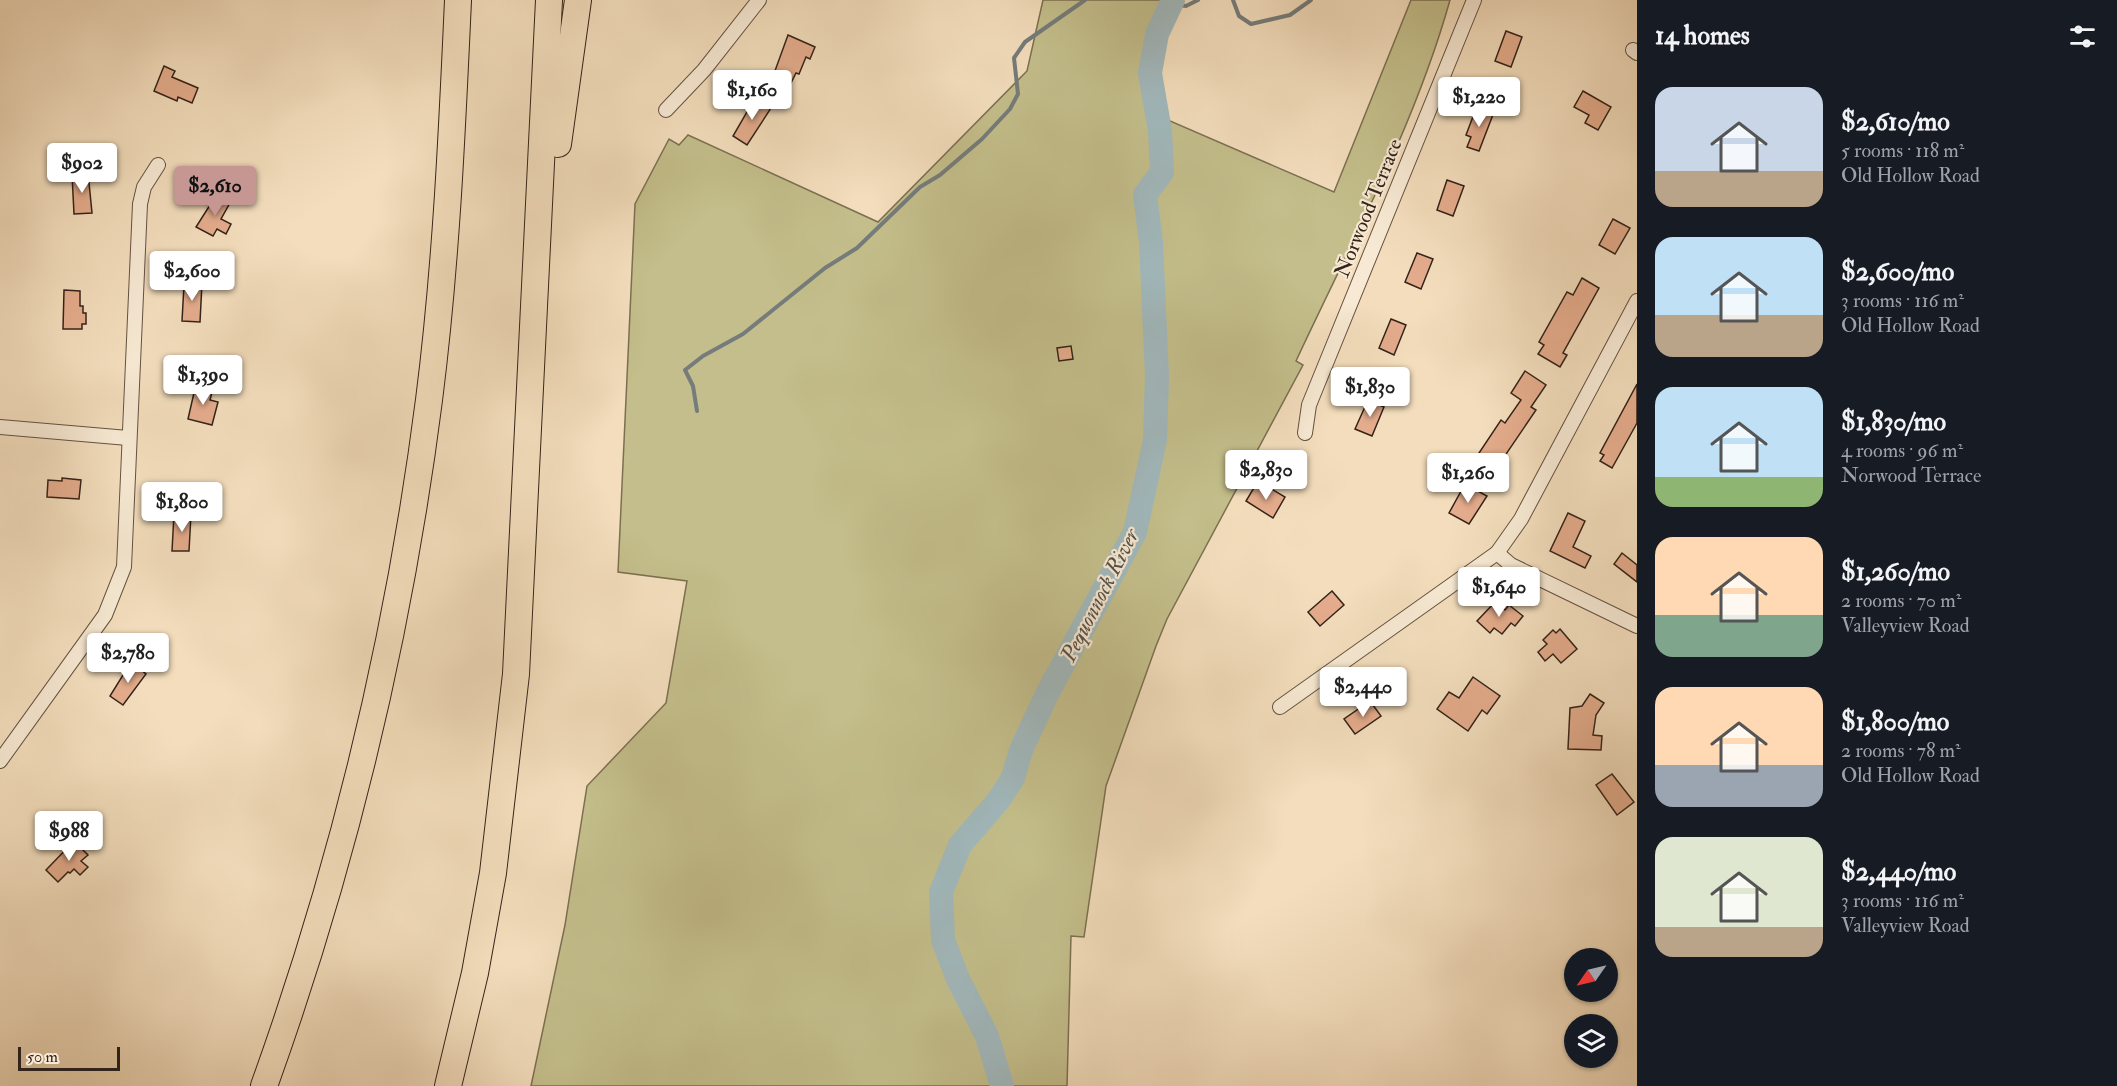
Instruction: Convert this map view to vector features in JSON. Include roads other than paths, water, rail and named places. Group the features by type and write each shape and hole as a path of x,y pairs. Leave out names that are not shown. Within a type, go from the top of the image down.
{"highway":[{"path":"445,0 448,199"},
{"path":"264,1086 339,849 388,644 425,431 441,290 458,0"},
{"path":"448,1086 484,923 506,775 516,674 549,0"},
{"path":"531,374 561,118 578,0"}],"street":[{"path":"666,110 704,70 759,0"},
{"name":"Norwood Terrace","path":"1305,433 1309,405 1474,0"},
{"path":"0,760 105,615 124,567 140,204 144,188 158,165"},
{"path":"1280,707 1497,552 1521,519 1637,301"},
{"path":"0,427 128,438"},
{"path":"1497,552 1511,566 1637,626"}],"waterway":[{"path":"697,411 693,386 685,370 703,356 743,334 825,268 857,248 920,187 940,175 982,139 1010,109 1018,94 1014,58 1025,42 1085,0"},
{"path":"1161,0 1169,11"},
{"name":"Pequonnock River","path":"1002,1086 987,1036 958,979 943,940 941,892 960,845 998,801 1013,778 1021,750 1047,694 1135,532 1155,440 1157,377 1151,242 1145,195 1162,172 1160,131 1150,73 1157,34 1173,0"},
{"path":"1172,4 1186,6 1198,0"},
{"path":"1233,0 1239,16 1251,24 1290,15 1311,0"}]}
